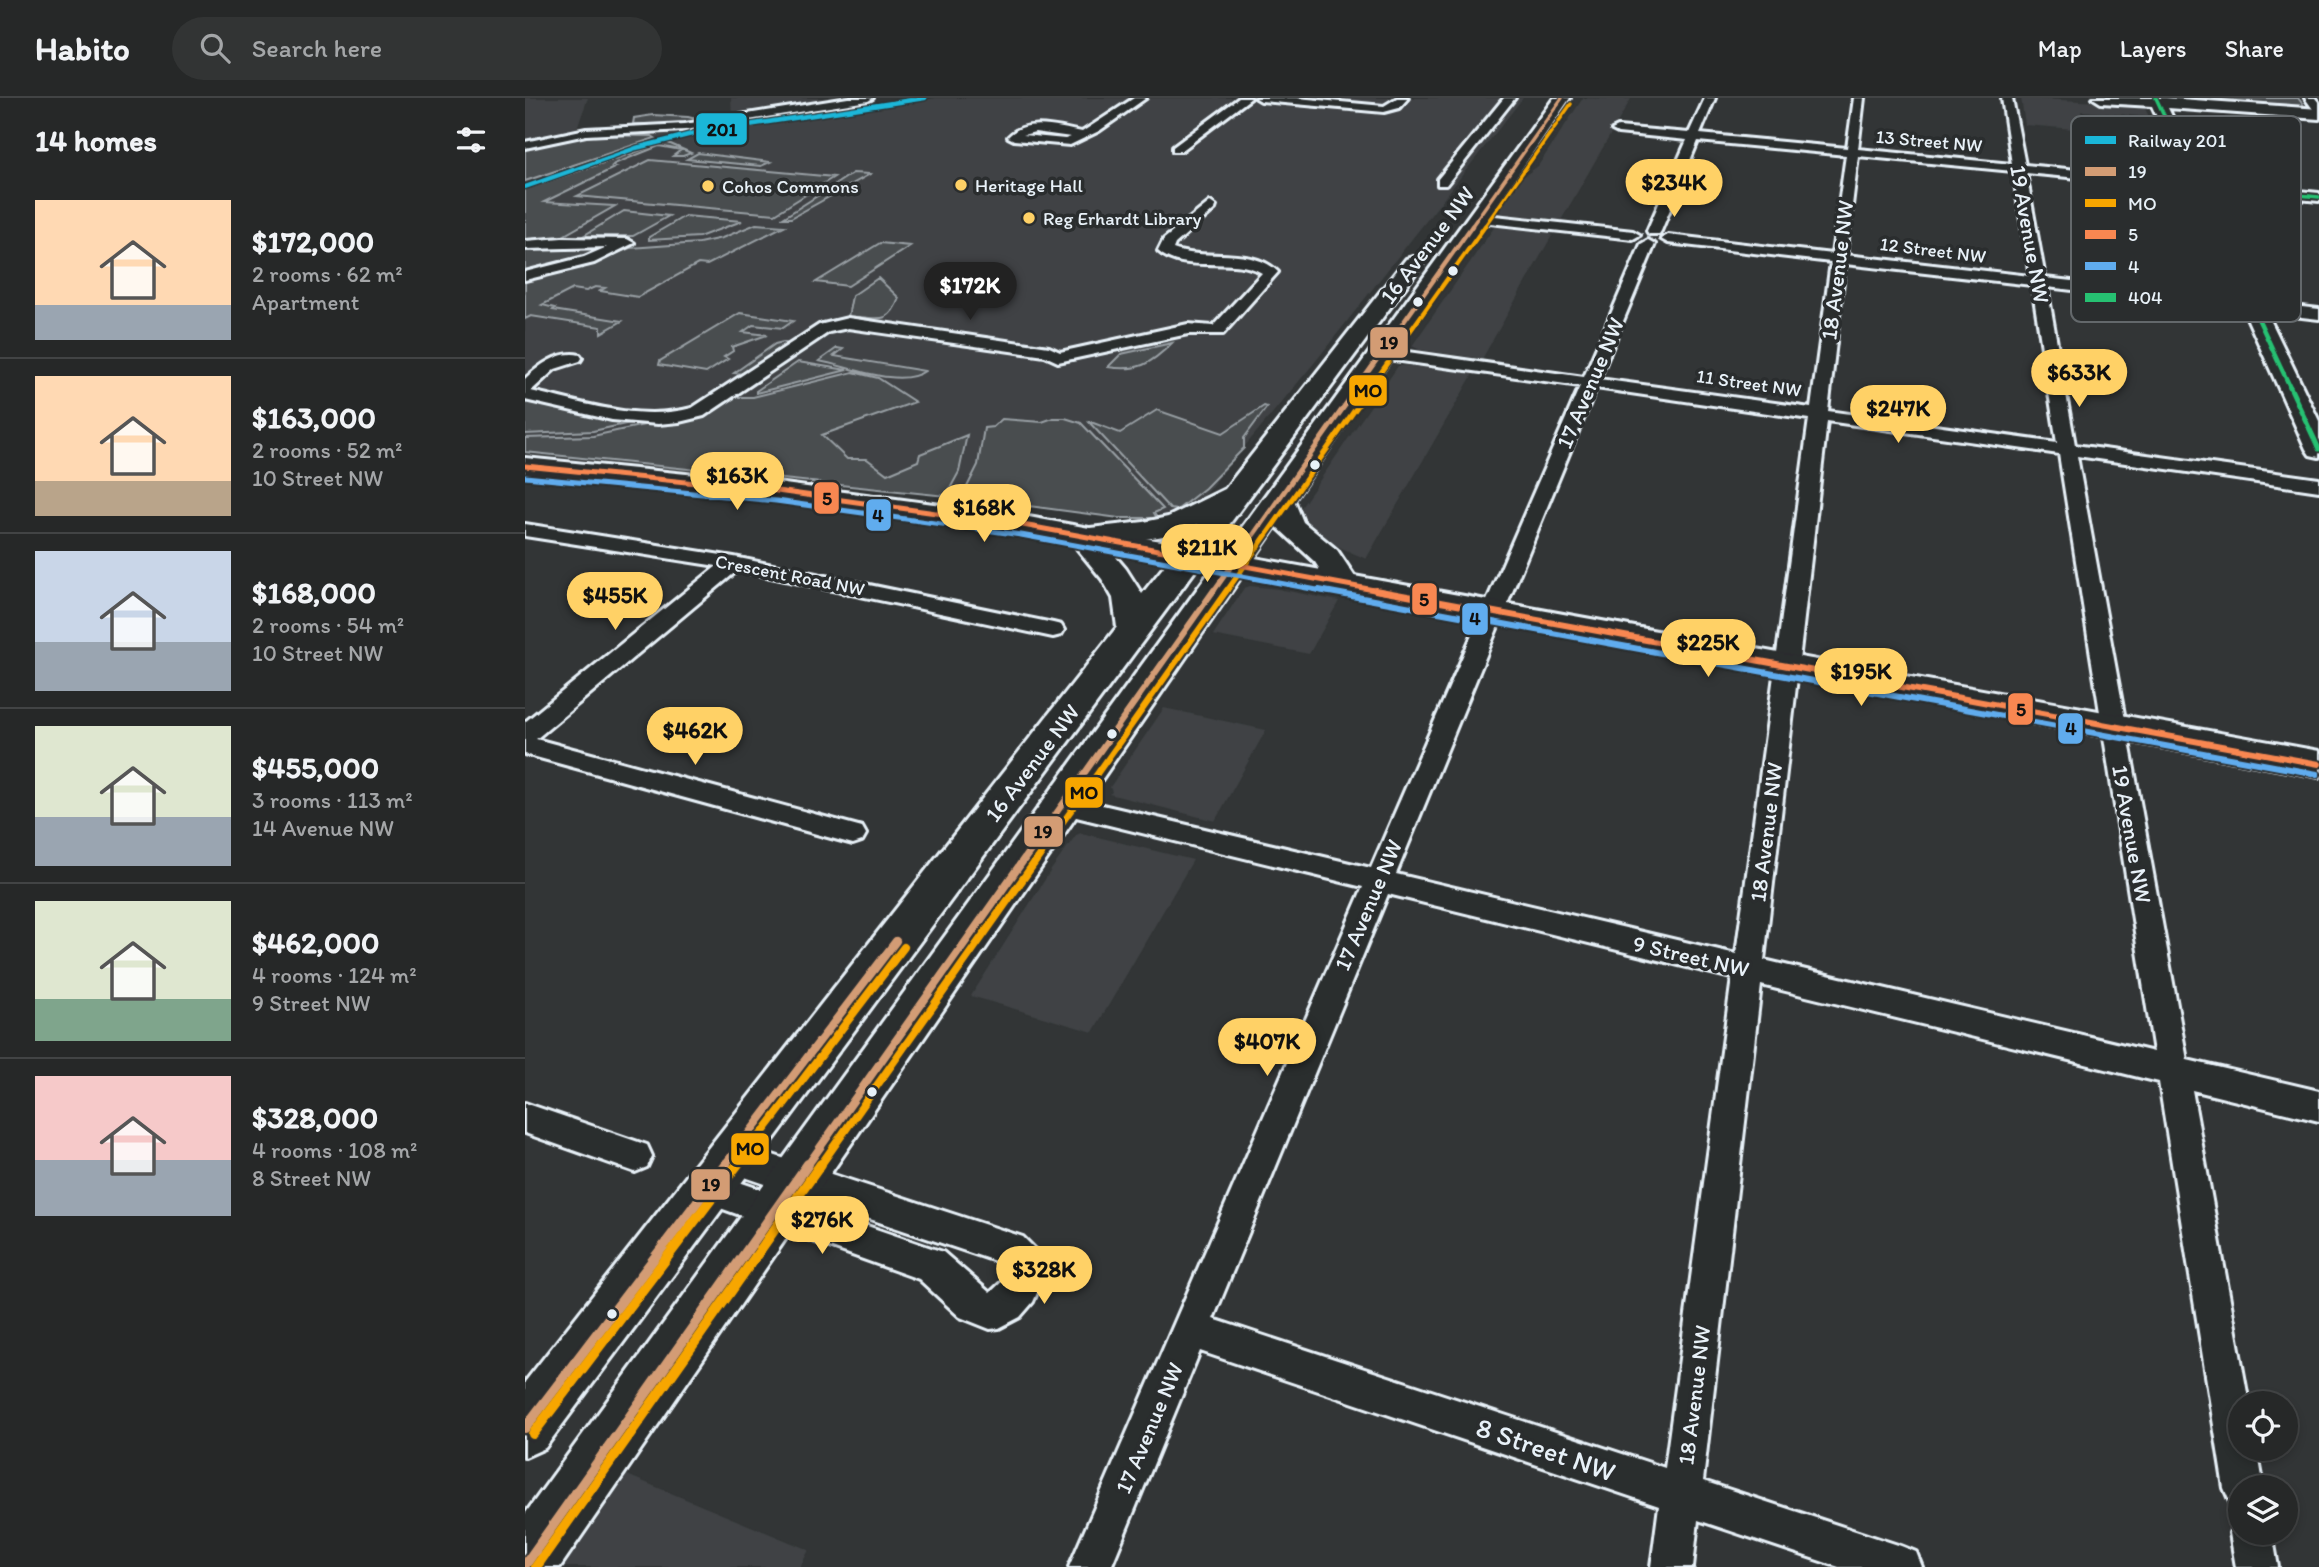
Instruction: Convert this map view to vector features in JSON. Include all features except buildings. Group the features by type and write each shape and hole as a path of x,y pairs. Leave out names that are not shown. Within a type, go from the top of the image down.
{"main road":[{"path":"1506,140 1538,98"},
{"name":"16 Avenue NW","path":"525,1566 1064,805 1278,496 1562,98"},
{"path":"2101,98 2153,99 2319,112"},
{"path":"2153,99 2161,116"},
{"name":"16 Avenue NW","path":"525,1428 1427,244"},
{"path":"2259,322 2319,449"},
{"path":"525,466 777,491 953,514 1493,610 2319,764"},
{"path":"1082,536 1144,530 1178,523 1241,489"},
{"path":"1278,496 1290,526 1326,555 1344,583"},
{"path":"1082,536 1115,575 1129,598 1133,631"}],"street":[{"path":"525,145 600,130 685,127 867,98"},
{"path":"1128,98 1077,134 1141,98"},
{"path":"1177,149 1246,98"},
{"path":"1261,98 1384,108 1395,106 1403,98"},
{"path":"1442,182 1510,98"},
{"name":"17 Avenue NW","path":"1090,1567 1377,881 1590,382 1645,236 1710,98"},
{"name":"18 Avenue NW","path":"1672,1567 1859,98"},
{"name":"19 Avenue NW","path":"2007,98 2241,1475"},
{"path":"2310,98 2319,112"},
{"name":"13 Street NW","path":"1618,130 2071,174"},
{"name":"13 Street NW","path":"2301,195 2319,197"},
{"path":"525,396 656,421 683,418 698,412 824,328 848,323 1049,352 1058,357 1188,328 1217,331 1271,272 1257,265 1165,251 1169,242 1210,206"},
{"path":"1477,218 1645,236"},
{"name":"12 Street NW","path":"1645,236 1661,243 1668,239 2071,286"},
{"path":"525,245 562,242 627,243 589,260 525,276"},
{"name":"12 Street NW","path":"2301,312 2319,314"},
{"name":"11 Street NW","path":"1380,353 2319,485"},
{"path":"525,369 548,366 574,358"},
{"path":"525,388 548,366"},
{"name":"Crescent Road NW","path":"525,530 734,563 1053,630"},
{"path":"525,735 734,563"},
{"path":"525,745 853,834"},
{"name":"9 Street NW","path":"1064,805 2319,1105"},
{"path":"525,1118 635,1156"},
{"path":"719,1172 787,1195 1011,1249 1018,1253 1026,1268 1022,1288 1017,1297 999,1310 982,1309 930,1265 787,1195"},
{"name":"8 Street NW","path":"1191,1330 1901,1567"},
{"path":"2253,1545 2257,1567"}],"shaded area":[{"path":"525,98 588,98 576,131 634,125 693,124 698,131 936,98 1523,98 1315,362 1186,517 525,450"},
{"path":"731,98 856,98 732,117"},
{"path":"1583,98 1631,99 1560,222 1502,214 1500,210 1520,179 1538,166"},
{"path":"2021,98 2143,104 2149,116 2081,111 2082,116 2071,116 2071,129 2025,125"},
{"path":"2188,98 2298,98 2305,107 2301,108"},
{"path":"653,115 700,120 675,124 633,124 634,118"},
{"path":"580,135 655,138 525,181 525,148"},
{"path":"666,142 691,153 673,156 681,150 659,146 614,164 612,166 616,167 544,202 615,206 561,237 525,242 525,189"},
{"path":"698,153 770,162 761,166 687,159"},
{"name":"Cohos Commons","path":"650,160 834,177 775,214 577,196"},
{"path":"853,173 870,174 791,218 783,218"},
{"path":"624,211 669,216 633,236 583,236"},
{"path":"685,216 742,221 699,237 649,240 649,237"},
{"path":"756,224 784,226 707,265 698,264 638,297 600,291 605,288 595,287 586,291 573,289 542,305 555,308 553,310 622,321 601,333 601,327 531,316 525,319 525,279 599,260 630,248 699,243 722,238"},
{"path":"1495,226 1554,232 1482,359 1420,350 1412,346"},
{"path":"880,243 910,246 848,286 816,282"},
{"path":"589,244 609,247 596,254 525,273 525,248"},
{"path":"878,278 899,298 895,308 885,317 848,317 852,296"},
{"path":"740,313 793,321 783,328 753,325 743,332 767,335 732,347 733,351 724,357 728,359 706,373 659,365 660,361"},
{"path":"783,342 790,345 744,374 734,373 775,344"},
{"path":"1172,343 1143,365 1128,368 1108,367 1121,354"},
{"path":"837,348 843,349 834,356 925,371 902,378 888,377 819,361"},
{"path":"798,362 847,370 756,393 756,391"},
{"path":"1411,365 1473,374 1366,559 1317,537 1303,525 1298,512 1398,366"},
{"path":"853,372 878,378 915,402 822,435 847,459 867,459 887,474 918,461 920,454 967,435 959,472 946,496 525,452 525,438 593,436 644,425 671,424 703,415 730,397 753,397"},
{"path":"525,403 635,422 593,431 525,434"},
{"path":"1264,406 1267,407 1244,438 1244,448 1205,488 1177,510 1170,509 1088,421 1120,433 1157,410 1223,433"},
{"path":"1065,418 1081,423 1163,509 1154,513 1157,518 1119,518 962,497 978,465 984,428 993,427 1002,419 1042,422"},
{"path":"1250,586 1339,601 1309,654 1213,635 1244,588"},
{"path":"1164,708 1266,730 1215,821 1109,794 1112,792 1110,787"},
{"path":"1081,833 1193,860 1093,1032 971,996 1051,870 1076,835"},
{"path":"598,1463 809,1550 800,1567 525,1567"}],"rail line":[{"name":"201","path":"525,187 636,148 696,133 925,98"}],"transit line":[{"name":"19","path":"525,1565 1562,98"},
{"name":"404","path":"2156,98 2164,116"},
{"name":"MO","path":"536,1567 1571,104"},
{"name":"404","path":"2301,195 2319,197"},
{"name":"404","path":"2260,322 2319,449"},
{"name":"5","path":"525,466 777,491 1023,525 2319,764"},
{"name":"4","path":"525,477 776,501 1021,535 2317,774"},
{"name":"19","path":"525,1428 896,941"},
{"name":"MO","path":"533,1434 904,947"}],"place":[{"name":"Heritage Hall","path":"961,185"},
{"name":"Cohos Commons","path":"708,186"},
{"name":"Reg Erhardt Library","path":"1029,218"}]}
